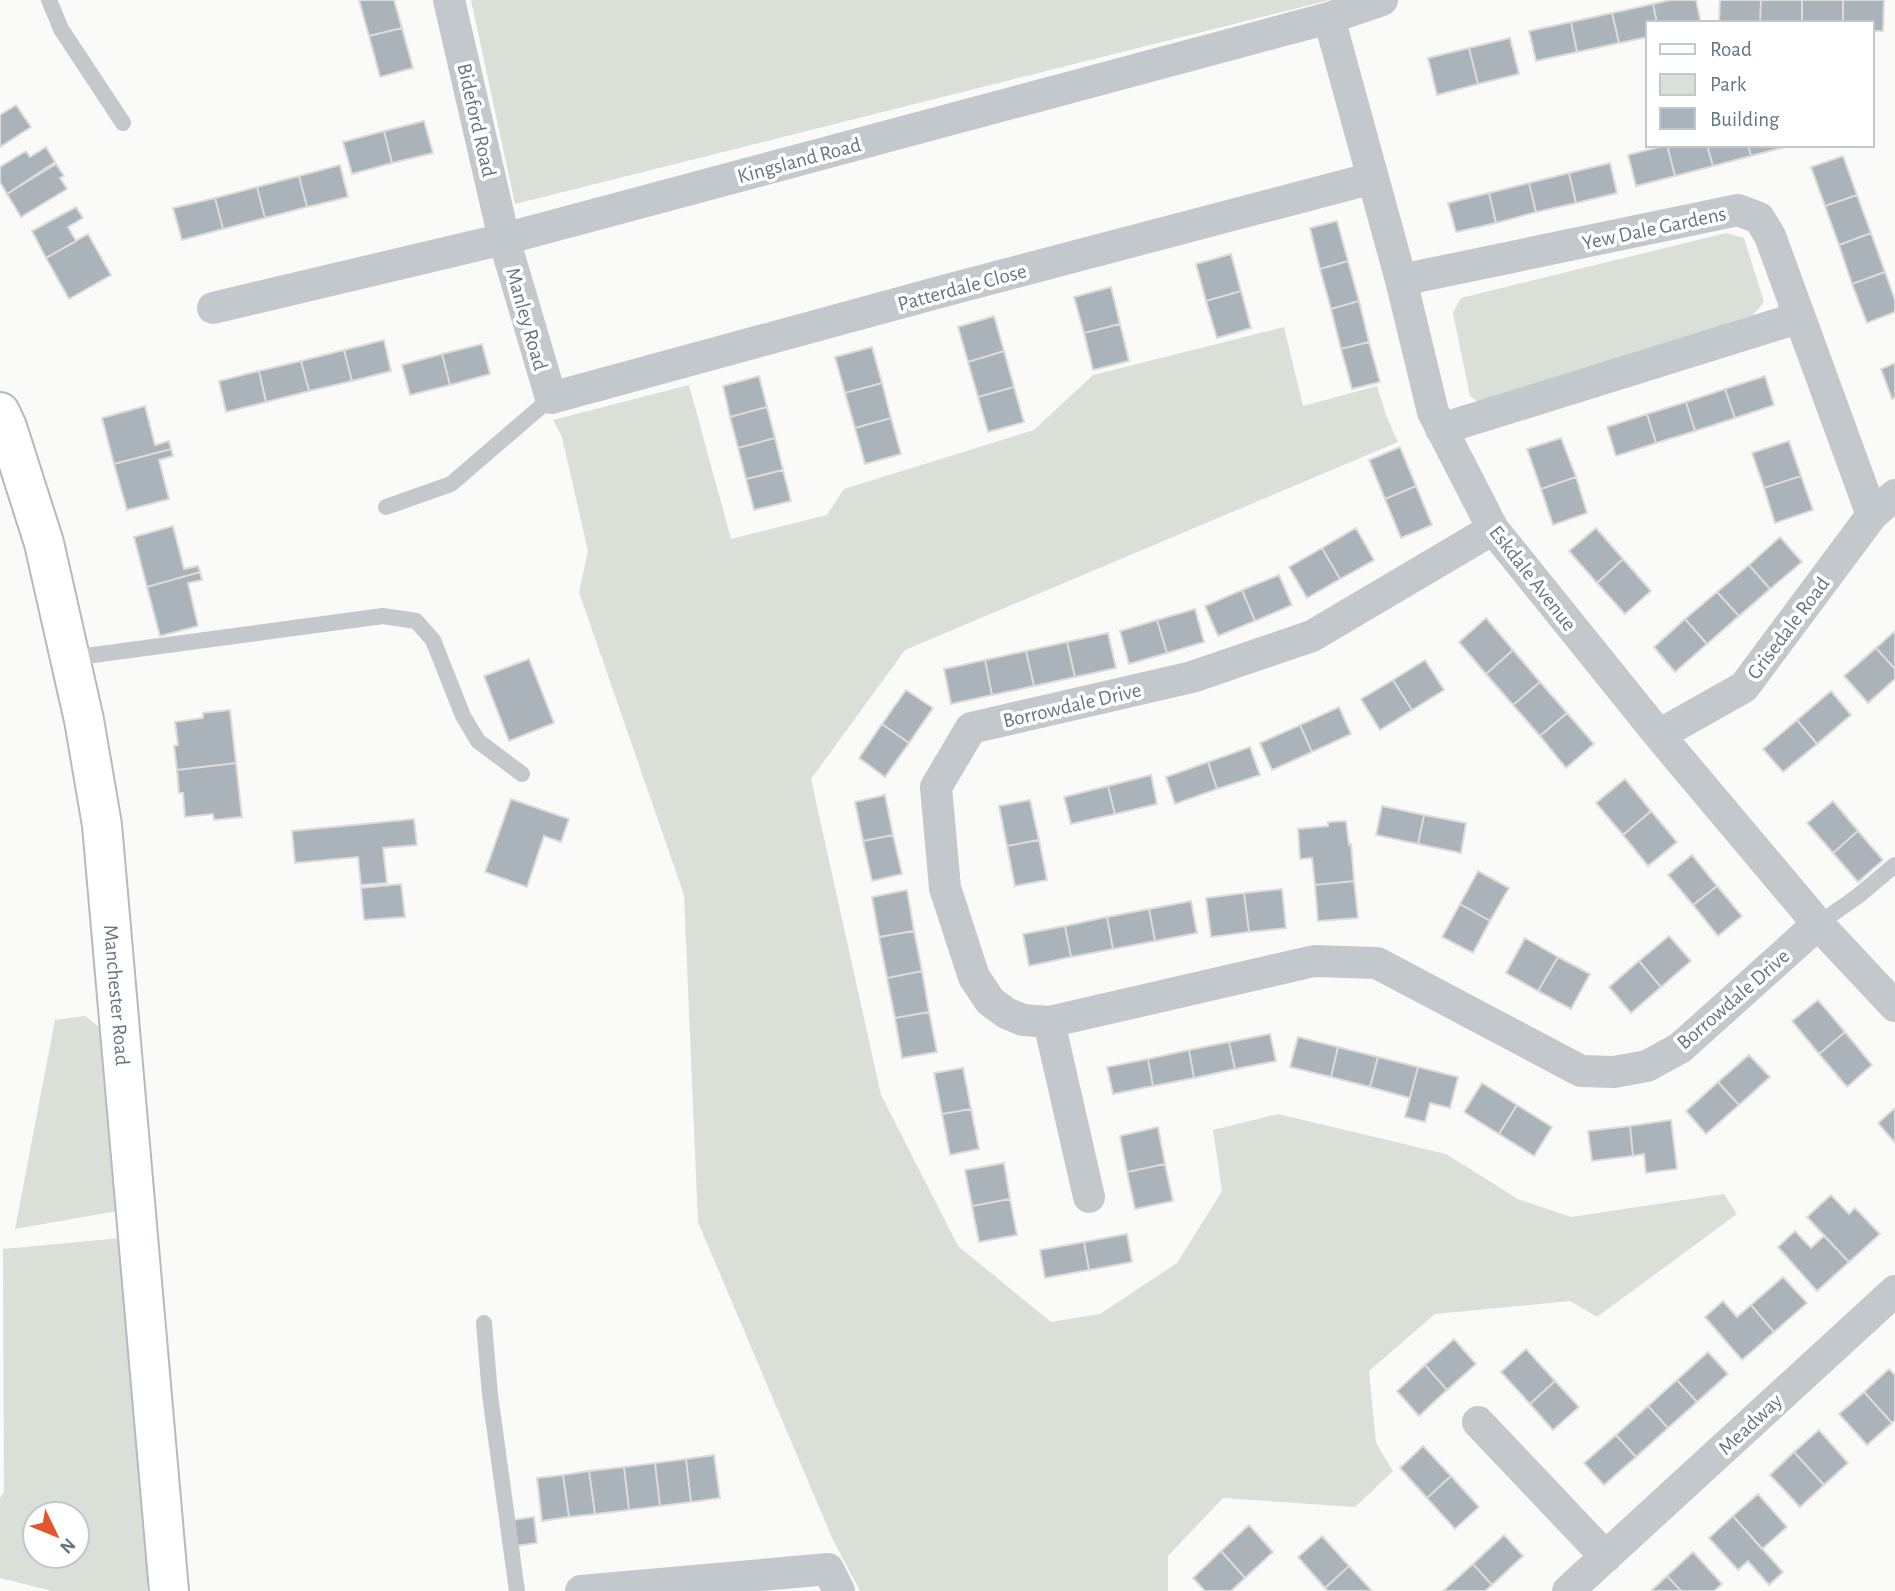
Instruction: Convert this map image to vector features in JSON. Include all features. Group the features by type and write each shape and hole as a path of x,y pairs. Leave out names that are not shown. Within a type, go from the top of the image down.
{"main road":[{"name":"Manchester Road","path":"0,412 44,543 71,659 99,812 170,1591"}],"street":[{"name":"Bideford Road","path":"449,0 504,239"},
{"name":"Kingsland Road","path":"213,308 504,239 1329,18 1382,0"},
{"name":"Eskdale Avenue","path":"1329,18 1401,281 1433,412 1493,529 1658,735 1818,924 1895,1006"},
{"name":"Patterdale Close","path":"551,398 1373,178"},
{"name":"Yew Dale Gardens","path":"1401,281 1738,210 1759,218 1770,236 1798,312 1884,505"},
{"name":"Manley Road","path":"504,239 551,398"},
{"path":"1441,429 1785,322 1798,312"},
{"name":"Grisedale Road","path":"1658,735 1744,687 1884,505"},
{"name":"Borrowdale Drive","path":"1493,529 1312,636 1192,677 971,728 936,787 945,888 974,976 990,1001 1006,1013 1023,1020 1049,1023 1314,961 1377,963 1581,1071 1614,1072 1647,1066 1680,1048 1818,924"},
{"path":"1049,1023 1089,1197"},
{"name":"Meadway","path":"1568,1591 1895,1291"},
{"path":"1478,1422 1606,1558"},
{"path":"581,1591 834,1580"}],"lane":[{"path":"49,0 61,29 123,123"},
{"path":"386,507 451,484 551,398"},
{"path":"71,659 383,616 416,621 433,640 463,716 478,741 522,774"},
{"path":"1818,924 1858,896 1895,865"},
{"path":"484,1323 490,1395 517,1591"}],"green space":[{"path":"471,0 1330,0 515,204"},
{"path":"1726,233 1744,238 1764,302 1753,315 1480,403 1470,396 1453,313 1461,298"},
{"path":"1284,327 1303,406 1377,386 1398,442 905,650 811,779 881,1095 958,1246 1051,1322 1100,1314 1177,1263 1222,1191 1213,1130 1278,1114 1446,1154 1518,1199 1571,1217 1724,1194 1737,1214 1597,1317 1570,1301 1435,1314 1369,1371 1376,1443 1393,1471 1355,1507 1223,1498 1168,1556 1168,1591 860,1591 833,1540 698,1222 684,895 579,592 588,551 562,437 553,420 689,385 731,539 827,515 844,489 1034,430 1093,375"},
{"path":"85,1016 99,1027 117,1211 15,1229 55,1020"},
{"path":"121,1238 149,1571 147,1591 52,1591 0,1578 0,1498 4,1492 3,1249"}],"building":[{"path":"359,0 394,0 402,28 369,36"},
{"path":"1670,0 1696,0 1701,21 1657,21 1653,4"},
{"path":"1720,0 1761,0 1760,21 1719,21"},
{"path":"1761,0 1802,0 1802,21 1760,21"},
{"path":"1802,0 1843,0 1843,21 1802,21"},
{"path":"1843,0 1884,0 1883,31 1874,31 1874,21 1843,21"},
{"path":"1653,4 1657,21 1646,21 1646,37 1619,43 1612,13"},
{"path":"1612,13 1619,43 1577,52 1571,22"},
{"path":"1571,22 1577,52 1536,61 1529,31"},
{"path":"402,28 413,68 380,77 369,36"},
{"path":"1510,38 1519,74 1478,84 1469,48"},
{"path":"1469,48 1478,84 1437,95 1428,58"},
{"path":"16,105 31,127 0,147 0,115"},
{"path":"424,121 433,153 392,163 384,131"},
{"path":"384,131 392,163 352,174 343,142"},
{"path":"46,147 55,162 7,194 0,182 0,167 26,151 30,157"},
{"path":"1668,147 1708,147 1713,166 1675,176"},
{"path":"1668,147 1675,176 1636,186 1628,155"},
{"path":"1708,147 1749,147 1751,156 1713,166"},
{"path":"1749,147 1785,147 1751,156"},
{"path":"1843,156 1857,195 1825,206 1811,167"},
{"path":"1610,163 1617,193 1576,203 1569,173"},
{"path":"56,164 64,176 60,178 67,189 21,217 7,194"},
{"path":"340,165 348,197 307,207 299,176"},
{"path":"1569,173 1576,203 1536,212 1529,183"},
{"path":"299,176 307,207 265,218 257,187"},
{"path":"1529,183 1536,212 1496,223 1489,193"},
{"path":"257,187 265,218 223,229 215,198"},
{"path":"1489,193 1496,223 1456,232 1448,203"},
{"path":"1857,195 1871,233 1839,245 1825,206"},
{"path":"215,198 223,229 182,240 173,208"},
{"path":"76,207 83,218 68,227 76,241 46,258 32,231"},
{"path":"1337,221 1348,261 1320,269 1310,228"},
{"path":"1871,233 1885,272 1852,284 1839,245"},
{"path":"88,234 111,275 69,299 46,258"},
{"path":"1231,254 1241,291 1206,301 1196,264"},
{"path":"1348,261 1359,301 1331,309 1320,269"},
{"path":"1885,272 1895,300 1895,312 1867,323 1852,284"},
{"path":"1111,287 1120,324 1084,333 1074,297"},
{"path":"1241,291 1251,328 1217,338 1206,301"},
{"path":"1359,301 1369,342 1341,349 1331,309"},
{"path":"994,316 1004,351 968,362 958,327"},
{"path":"1120,324 1129,361 1093,370 1084,333"},
{"path":"384,340 391,371 352,381 344,350"},
{"path":"1369,342 1380,382 1352,389 1341,349"},
{"path":"482,344 490,374 450,385 442,354"},
{"path":"872,347 882,383 845,393 835,357"},
{"path":"344,350 352,381 309,391 301,361"},
{"path":"1004,351 1014,387 978,397 968,362"},
{"path":"442,354 450,385 410,395 402,365"},
{"path":"301,361 309,391 266,402 259,371"},
{"path":"1895,363 1895,398 1892,399 1881,369"},
{"path":"259,371 266,402 226,412 219,381"},
{"path":"759,376 767,407 730,417 723,386"},
{"path":"1765,376 1774,405 1735,418 1725,389"},
{"path":"882,383 891,418 855,428 845,393"},
{"path":"1014,387 1024,422 988,432 978,397"},
{"path":"1725,389 1735,418 1695,431 1686,402"},
{"path":"1686,402 1695,431 1656,443 1647,414"},
{"path":"145,406 155,445 169,441 171,449 114,464 102,418"},
{"path":"767,407 775,438 738,448 730,417"},
{"path":"1647,414 1656,443 1616,456 1607,427"},
{"path":"891,418 901,454 865,464 855,428"},
{"path":"775,438 783,470 746,479 738,448"},
{"path":"1561,438 1576,477 1541,489 1527,449"},
{"path":"1789,441 1801,476 1764,488 1752,453"},
{"path":"1400,447 1416,486 1385,499 1369,460"},
{"path":"171,449 173,456 159,460 169,499 127,510 114,464"},
{"path":"783,470 791,501 754,510 746,479"},
{"path":"1801,476 1813,510 1775,523 1764,488"},
{"path":"1576,477 1587,513 1553,525 1541,489"},
{"path":"1416,486 1432,525 1401,538 1385,499"},
{"path":"173,526 184,569 198,566 200,572 147,587 134,537"},
{"path":"1356,528 1374,560 1340,579 1322,548"},
{"path":"1596,528 1623,559 1597,583 1569,551"},
{"path":"1780,537 1802,562 1770,589 1749,565"},
{"path":"1322,548 1340,579 1307,598 1289,567"},
{"path":"1623,559 1651,591 1625,614 1597,583"},
{"path":"1749,565 1770,589 1739,616 1717,592"},
{"path":"200,572 202,580 188,583 198,626 160,636 147,587"},
{"path":"1279,575 1292,605 1255,621 1242,590"},
{"path":"1242,590 1255,621 1218,636 1205,606"},
{"path":"1717,592 1739,616 1707,644 1685,619"},
{"path":"1195,609 1204,642 1167,653 1157,620"},
{"path":"1486,618 1513,650 1486,674 1459,642"},
{"path":"1685,619 1707,644 1675,672 1654,647"},
{"path":"1157,620 1167,653 1129,664 1120,631"},
{"path":"1895,631 1895,669 1876,648"},
{"path":"1108,633 1116,668 1075,677 1067,642"},
{"path":"1067,642 1075,677 1034,686 1026,651"},
{"path":"1876,648 1895,669 1895,679 1868,703 1844,676"},
{"path":"1513,650 1540,682 1513,705 1486,674"},
{"path":"1026,651 1034,686 992,695 985,660"},
{"path":"529,659 554,723 509,741 484,676"},
{"path":"985,660 992,695 951,704 944,669"},
{"path":"1425,660 1444,690 1412,710 1393,680"},
{"path":"1393,680 1412,710 1380,730 1361,699"},
{"path":"1540,682 1567,713 1540,736 1513,705"},
{"path":"906,690 933,708 909,743 882,724"},
{"path":"1831,691 1851,715 1817,744 1797,720"},
{"path":"1339,707 1351,734 1312,752 1300,725"},
{"path":"230,710 236,763 177,770 175,722 203,718 203,713"},
{"path":"1567,713 1594,744 1566,768 1540,736"},
{"path":"1797,720 1817,744 1783,772 1763,749"},
{"path":"882,724 909,743 885,777 859,758"},
{"path":"1300,725 1312,752 1272,770 1260,743"},
{"path":"1250,747 1260,775 1217,789 1208,762"},
{"path":"1208,762 1217,789 1175,804 1166,777"},
{"path":"236,763 242,817 214,820 213,814 185,817 177,770"},
{"path":"1151,775 1157,804 1115,814 1108,786"},
{"path":"1625,779 1651,811 1623,835 1596,803"},
{"path":"1108,786 1115,814 1071,824 1064,797"},
{"path":"885,795 893,835 863,841 855,802"},
{"path":"511,799 569,819 561,842 544,836 527,887 485,872"},
{"path":"1030,800 1039,840 1007,846 999,806"},
{"path":"1833,801 1858,831 1833,853 1807,823"},
{"path":"1382,806 1424,815 1418,844 1376,835"},
{"path":"1651,811 1677,842 1648,866 1623,835"},
{"path":"1424,815 1466,823 1461,853 1418,844"},
{"path":"414,819 417,845 383,848 387,883 361,885 358,857 295,863 292,831"},
{"path":"1346,821 1354,881 1315,885 1312,858 1300,859 1298,829"},
{"path":"1858,831 1883,860 1858,882 1833,853"},
{"path":"893,835 902,874 872,881 863,841"},
{"path":"1039,840 1047,880 1015,886 1007,846"},
{"path":"1692,855 1717,886 1693,905 1668,875"},
{"path":"1478,871 1509,888 1490,921 1460,904"},
{"path":"1354,881 1358,918 1318,921 1315,885"},
{"path":"401,884 405,917 364,920 361,888"},
{"path":"1717,886 1742,916 1718,936 1693,905"},
{"path":"1282,889 1286,928 1249,932 1244,893"},
{"path":"907,890 914,931 879,937 872,897"},
{"path":"1244,893 1249,932 1211,937 1206,898"},
{"path":"1191,901 1197,933 1155,941 1149,909"},
{"path":"1460,904 1490,921 1473,953 1442,937"},
{"path":"1149,909 1155,941 1113,949 1107,917"},
{"path":"1107,917 1113,949 1071,957 1065,926"},
{"path":"1065,926 1071,957 1029,966 1023,934"},
{"path":"914,931 922,971 887,978 879,937"},
{"path":"1669,936 1691,961 1661,987 1639,961"},
{"path":"1525,938 1558,957 1538,991 1506,973"},
{"path":"1558,957 1590,974 1571,1009 1538,991"},
{"path":"1639,961 1661,987 1631,1013 1609,987"},
{"path":"922,971 929,1012 895,1018 887,978"},
{"path":"1818,1000 1845,1032 1819,1054 1792,1021"},
{"path":"929,1012 937,1052 902,1058 895,1018"},
{"path":"1845,1032 1872,1065 1847,1087 1819,1054"},
{"path":"1270,1034 1276,1061 1235,1069 1229,1042"},
{"path":"1298,1037 1338,1047 1331,1077 1290,1067"},
{"path":"1229,1042 1235,1069 1194,1078 1189,1050"},
{"path":"1338,1047 1378,1057 1370,1087 1331,1077"},
{"path":"1189,1050 1194,1078 1153,1086 1148,1059"},
{"path":"1749,1055 1770,1077 1739,1105 1718,1082"},
{"path":"1378,1057 1418,1067 1410,1098 1370,1087"},
{"path":"1148,1059 1153,1086 1113,1094 1107,1067"},
{"path":"1418,1067 1458,1077 1450,1108 1430,1103 1425,1122 1405,1117"},
{"path":"963,1068 971,1109 942,1114 934,1073"},
{"path":"1718,1082 1739,1105 1706,1134 1686,1111"},
{"path":"1482,1083 1517,1105 1499,1134 1464,1112"},
{"path":"1517,1105 1552,1127 1534,1156 1499,1134"},
{"path":"1895,1108 1895,1143 1878,1123"},
{"path":"971,1109 979,1149 950,1155 942,1114"},
{"path":"1671,1120 1677,1169 1646,1173 1644,1154 1633,1156 1630,1126"},
{"path":"1630,1126 1633,1156 1592,1161 1588,1131"},
{"path":"1158,1127 1165,1164 1127,1172 1120,1136"},
{"path":"1004,1163 1010,1199 972,1206 965,1170"},
{"path":"1165,1164 1173,1201 1135,1209 1127,1172"},
{"path":"1831,1195 1849,1214 1855,1208 1880,1234 1849,1262 1807,1217"},
{"path":"1010,1199 1017,1235 979,1242 972,1206"},
{"path":"1795,1231 1811,1248 1824,1236 1849,1262 1817,1291 1778,1247"},
{"path":"1127,1234 1132,1262 1089,1270 1084,1242"},
{"path":"1084,1242 1089,1270 1045,1278 1040,1250"},
{"path":"1783,1277 1807,1303 1774,1332 1751,1305"},
{"path":"1723,1301 1737,1317 1751,1305 1774,1332 1742,1360 1705,1317"},
{"path":"1454,1339 1476,1364 1447,1390 1425,1365"},
{"path":"1526,1349 1555,1381 1530,1404 1501,1372"},
{"path":"1708,1352 1728,1374 1697,1402 1677,1380"},
{"path":"1425,1365 1447,1390 1419,1416 1397,1391"},
{"path":"1889,1369 1895,1375 1895,1420 1892,1423 1864,1392"},
{"path":"1677,1380 1697,1402 1668,1428 1648,1406"},
{"path":"1555,1381 1579,1407 1553,1430 1530,1404"},
{"path":"1864,1392 1892,1423 1867,1445 1839,1414"},
{"path":"1648,1406 1668,1428 1636,1457 1616,1435"},
{"path":"1819,1430 1848,1463 1824,1485 1794,1452"},
{"path":"1616,1435 1636,1457 1604,1485 1584,1463"},
{"path":"1423,1446 1451,1476 1427,1498 1400,1468"},
{"path":"1794,1452 1824,1485 1800,1507 1770,1475"},
{"path":"714,1455 720,1498 691,1502 686,1459"},
{"path":"686,1459 691,1502 660,1506 655,1463"},
{"path":"655,1463 660,1506 629,1510 624,1467"},
{"path":"624,1467 629,1510 595,1514 589,1471"},
{"path":"589,1471 595,1514 569,1517 563,1475"},
{"path":"563,1475 569,1517 542,1521 537,1478"},
{"path":"1451,1476 1479,1507 1455,1529 1427,1498"},
{"path":"1758,1494 1787,1527 1762,1549 1733,1516"},
{"path":"1733,1516 1783,1572 1769,1585 1748,1561 1738,1570 1709,1538"},
{"path":"534,1517 537,1543 515,1546 512,1520"},
{"path":"1249,1525 1273,1552 1245,1578 1221,1551"},
{"path":"1504,1535 1523,1556 1492,1585 1473,1564"},
{"path":"1322,1536 1349,1566 1325,1588 1298,1557"},
{"path":"1221,1551 1245,1578 1231,1591 1205,1591 1193,1578"},
{"path":"1693,1552 1722,1584 1714,1591 1681,1591 1667,1576"},
{"path":"1473,1564 1492,1585 1485,1591 1443,1591"},
{"path":"1349,1566 1372,1591 1328,1591 1325,1588"},
{"path":"1667,1576 1681,1591 1651,1591"}]}
